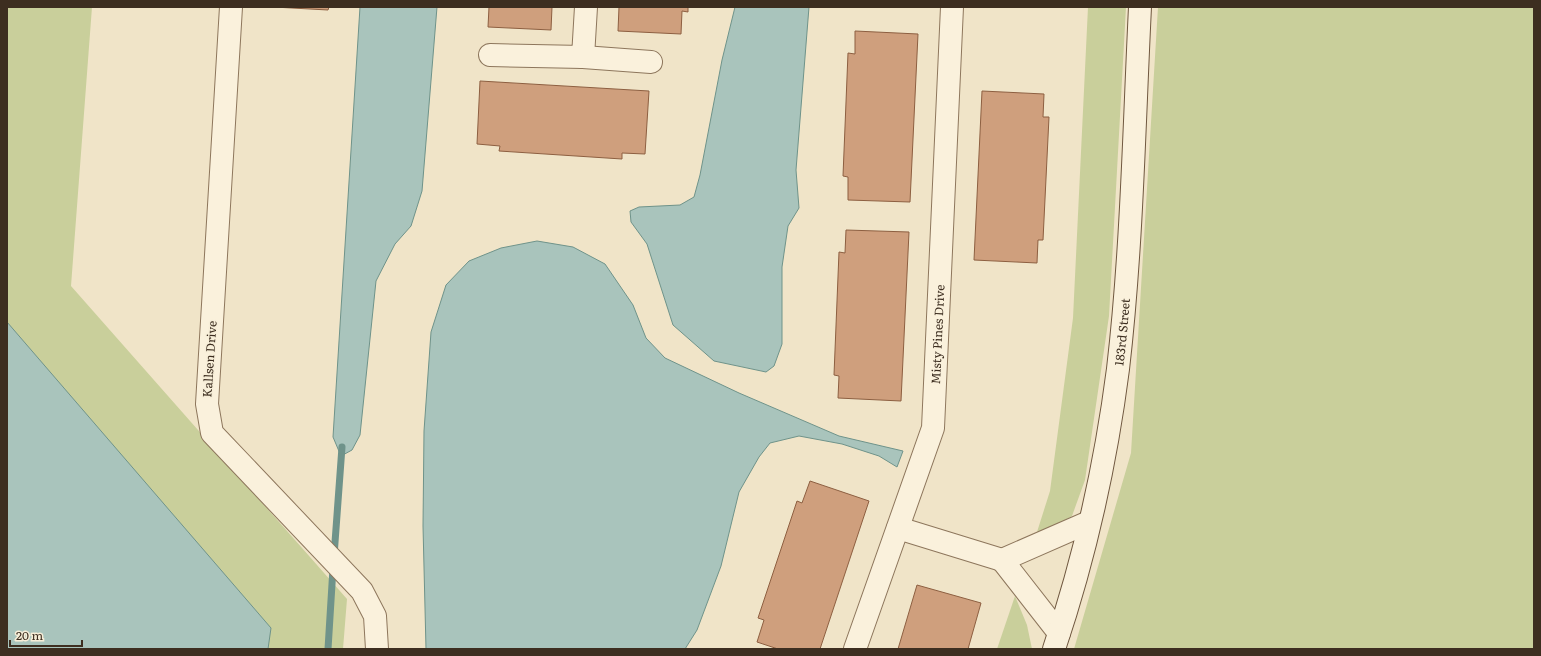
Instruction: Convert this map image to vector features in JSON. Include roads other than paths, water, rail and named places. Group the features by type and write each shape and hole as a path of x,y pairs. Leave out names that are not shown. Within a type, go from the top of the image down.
{"street":[{"name":"Kallsen Drive","path":"231,7 207,404 212,433 346,572 362,591 375,616 377,649"},
{"path":"583,57 586,7"},
{"name":"Misty Pines Drive","path":"856,649 933,428 952,7"},
{"name":"183rd Street","path":"1057,641 1089,522 1108,428 1123,321 1140,7"},
{"path":"490,54 583,57 651,62"},
{"path":"1002,560 1089,522"},
{"path":"898,528 1002,560 1057,641"}],"water":[{"path":"360,7 437,7 422,191 411,226 395,244 376,281 360,435 352,450 341,456 333,437"},
{"path":"735,7 809,7 796,170 799,208 788,226 782,267 782,344 774,366 766,372 714,361 673,325 647,244 631,222 630,211 639,207 680,205 694,197 700,175 722,60"},
{"path":"537,241 573,247 605,264 633,305 646,338 665,358 739,393 839,436 903,451 897,467 879,456 842,444 799,436 770,443 759,457 739,492 721,566 697,630 685,649 426,649 423,526 424,431 431,332 446,285 469,261 501,248"},
{"path":"7,322 271,628 268,649 7,649"}],"waterway":[{"path":"334,556 342,447"},
{"path":"328,649 333,568"}]}
